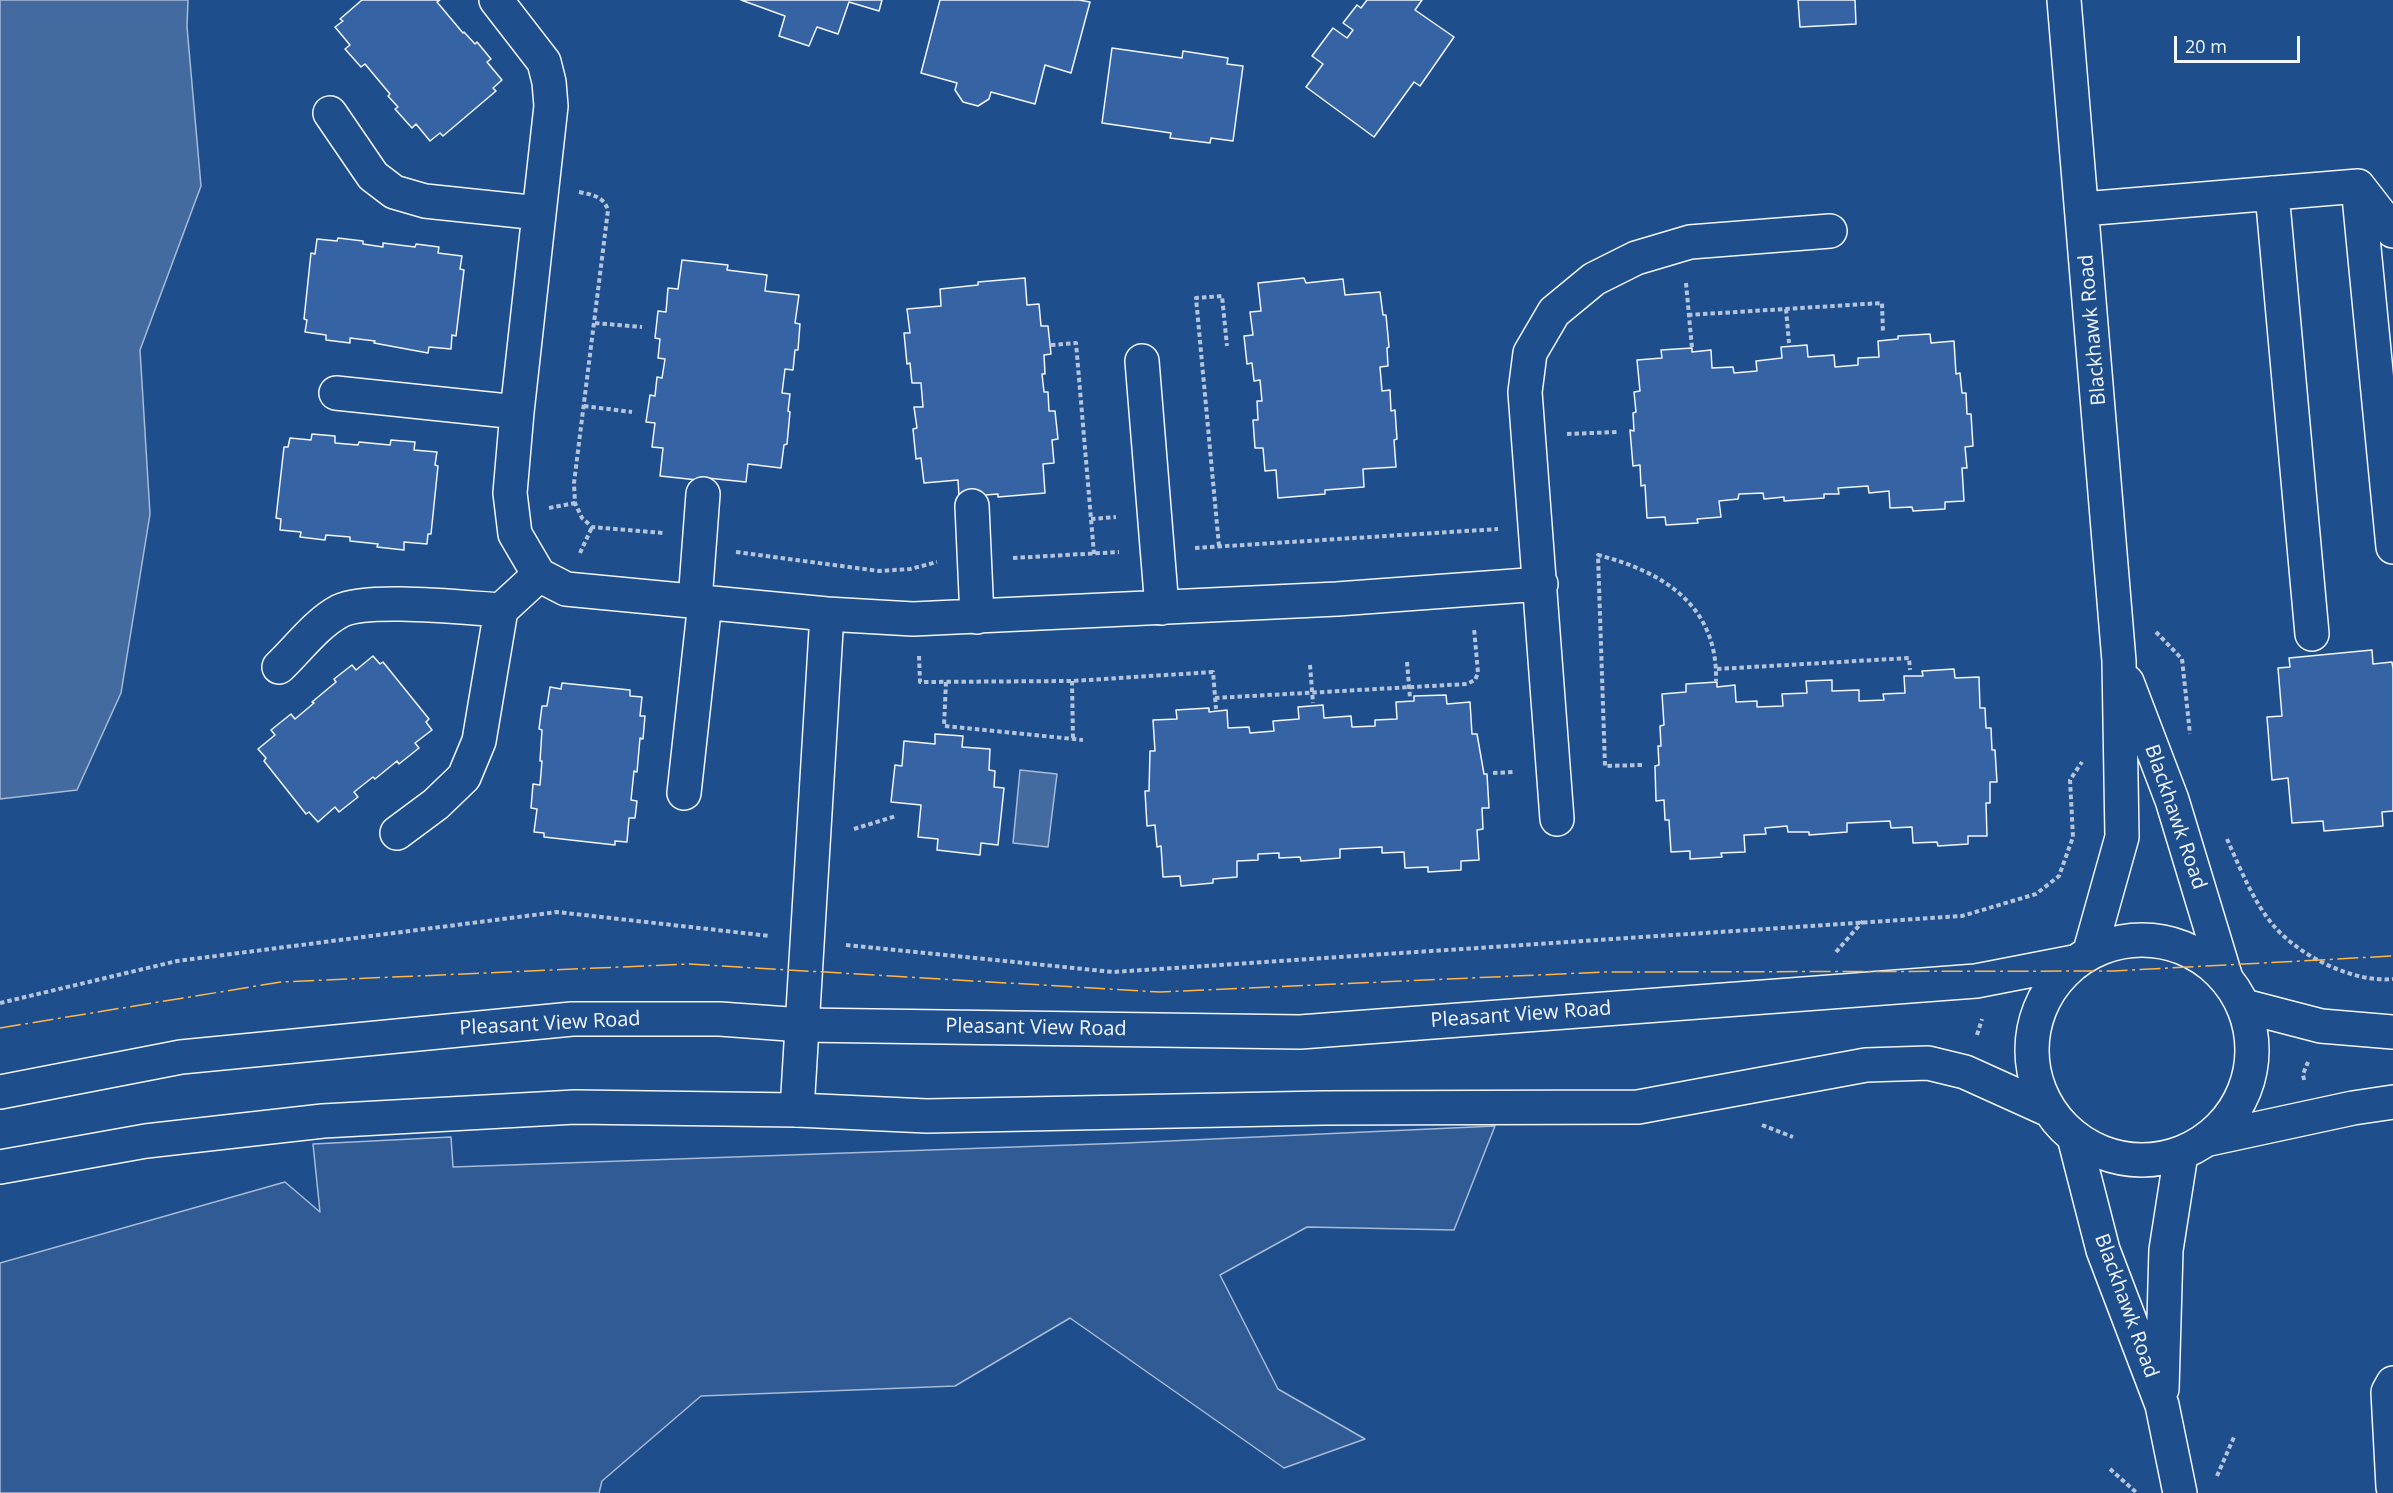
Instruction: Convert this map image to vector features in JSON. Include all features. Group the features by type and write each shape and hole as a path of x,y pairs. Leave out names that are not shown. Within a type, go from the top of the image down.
{"main road":[{"path":"496,0 544,62 549,82 550,106 510,493 515,534 539,575 566,589 826,614 913,619 1337,599 1541,584"},
{"name":"Blackhawk Road","path":"2064,0 2119,661 2122,837 2082,957"},
{"path":"330,114 373,176 394,192 425,201 539,213"},
{"path":"2083,209 2358,186"},
{"path":"2358,186 2393,231"},
{"path":"2358,186 2393,547"},
{"path":"2272,193 2312,634"},
{"path":"1557,819 1525,392 1530,353 1554,312 1594,279 1636,258 1690,242 1830,231"},
{"path":"1142,361 1162,608"},
{"path":"336,393 517,412"},
{"path":"684,793 700,602 703,494"},
{"path":"972,506 977,617"},
{"path":"397,833 436,804 464,777 479,741 501,610 539,575"},
{"path":"279,667 318,628 341,611 365,604 501,610"},
{"path":"797,1110 826,614"},
{"name":"Blackhawk Road","path":"2119,661 2172,800 2225,975"},
{"name":"Pleasant View Road","path":"0,1092 181,1057 572,1019 720,1019 802,1025 1300,1032 1976,981 2082,957 2124,940 2161,940 2196,952 2225,975"},
{"path":"2082,957 2061,974 2041,1005 2032,1040 2034,1077 2049,1110 2074,1137 2105,1155 2141,1162 2181,1154 2210,1138 2353,1108 2393,1102"},
{"path":"2210,1138 2235,1112 2250,1078 2253,1041 2244,1006 2225,975"},
{"path":"2244,1006 2321,1026 2393,1032"},
{"path":"0,1167 146,1141 323,1122 576,1107 797,1110 927,1116 1323,1108 1638,1107 1866,1065 1928,1063 1965,1072 2049,1110"},
{"name":"Blackhawk Road","path":"2074,1137 2103,1250 2162,1405 2180,1493"},
{"name":"Blackhawk Road","path":"2162,1405 2166,1250 2181,1154"},
{"path":"2393,1383 2388,1392 2393,1487"}],"path":[{"path":"573,191 599,197 605,202 608,210 574,483 575,503 582,518 592,527 675,534 700,546 879,571 910,569 937,562 1129,551"},
{"path":"1678,281 1686,280 1692,348"},
{"path":"1219,546 1197,298 1222,296 1227,346"},
{"path":"1688,315 1882,303 1883,333"},
{"path":"1786,309 1789,343"},
{"path":"595,323 642,327"},
{"path":"1051,345 1076,343 1094,554"},
{"path":"584,406 632,412"},
{"path":"1556,434 1618,432"},
{"path":"539,510 575,503"},
{"path":"577,558 592,527"},
{"path":"1192,548 1505,529"},
{"path":"1642,765 1605,766 1598,555 1629,563 1651,574 1684,597 1707,627 1717,669 1716,681"},
{"path":"1215,698 1467,684 1475,680 1478,673 1474,627 1485,626"},
{"path":"908,654 919,654 920,682 1072,681 1213,672 1216,709"},
{"path":"1717,669 1908,658 1910,670"},
{"path":"1407,663 1410,698"},
{"path":"1310,665 1313,703"},
{"path":"1072,681 1072,739"},
{"path":"946,682 944,726 1083,740"},
{"path":"1493,773 1520,771"},
{"path":"836,944 1113,972 1962,916 2036,894 2059,876 2073,837 2070,780"},
{"path":"851,829 896,816"},
{"path":"2227,840 2264,912 2285,938 2343,972 2393,979"},
{"path":"0,1003 177,962 557,912 782,938"},
{"path":"1976,1040 1982,1021 1981,1011"},
{"path":"2305,1085 2303,1074 2309,1059"},
{"path":"2214,1484 2234,1437"},
{"path":"2110,1469 2138,1493"}],"shaded area":[{"path":"0,0 188,0 187,27 201,186 140,350 150,514 121,693 77,790 0,799"},
{"path":"1020,770 1057,774 1048,847 1013,843"},
{"path":"1495,1126 1454,1230 1307,1227 1220,1275 1278,1389 1365,1439 1284,1468 1070,1318 955,1386 701,1396 602,1481 599,1493 0,1493 0,1263 285,1182 320,1212 313,1144 451,1137 453,1167 1126,1143"}],"building":[{"path":"362,0 440,0 437,2 463,33 475,44 477,42 491,59 487,62 502,80 493,88 496,91 443,136 440,133 430,141 416,124 412,128 395,109 398,107 388,96 390,94 365,64 361,67 345,49 350,45 335,27 343,21 340,19"},
{"path":"741,0 882,0 879,11 849,2 838,34 817,27 809,46 779,36 785,16"},
{"path":"940,0 1079,0 1090,2 1071,73 1045,65 1035,104 991,92 989,99 978,106 963,102 955,90 957,83 921,73"},
{"path":"1367,0 1422,0 1415,10 1454,37 1420,86 1414,82 1374,137 1306,87 1323,64 1312,56 1333,28 1347,38 1353,30 1343,23 1357,5 1361,8"},
{"path":"1798,0 1855,0 1856,24 1800,27"},
{"path":"1112,48 1182,58 1183,51 1228,58 1227,64 1243,66 1233,141 1211,138 1210,143 1170,138 1171,133 1102,123"},
{"path":"338,238 363,241 363,244 383,247 383,243 439,247 438,253 462,256 460,269 464,270 456,336 452,335 451,349 429,347 428,353 374,343 375,341 350,338 350,343 326,340 326,335 305,332 307,320 304,319 311,253 315,254 317,239 337,241"},
{"path":"682,260 728,265 727,270 767,275 765,291 799,295 795,323 800,324 798,350 795,350 793,370 785,369 782,393 790,394 788,411 790,412 787,444 784,445 781,468 748,464 746,482 660,476 663,448 652,447 655,423 646,422 650,395 655,396 657,377 662,378 665,359 658,358 660,339 655,338 658,311 666,312 668,288 678,289"},
{"path":"1025,278 1027,305 1039,304 1041,326 1048,326 1051,354 1044,355 1045,374 1042,374 1044,392 1048,392 1049,411 1055,411 1058,439 1052,440 1054,463 1043,464 1045,493 998,497 998,494 959,497 958,480 924,483 921,458 916,459 913,429 917,428 914,407 923,407 921,383 912,383 910,363 907,364 904,333 910,333 907,309 941,306 940,289 978,285 978,282"},
{"path":"1304,278 1306,283 1343,279 1345,295 1380,292 1383,315 1386,315 1389,347 1387,348 1388,366 1380,367 1382,391 1390,390 1391,411 1395,410 1396,467 1363,469 1364,487 1325,490 1325,494 1278,498 1276,470 1265,471 1263,448 1255,448 1253,420 1258,420 1257,401 1262,401 1260,380 1254,381 1252,363 1247,364 1244,336 1253,335 1250,312 1261,311 1258,283"},
{"path":"1930,334 1931,343 1954,341 1956,374 1960,373 1962,393 1966,393 1967,414 1971,414 1973,446 1965,447 1967,468 1962,468 1964,501 1945,502 1945,509 1913,511 1912,507 1890,508 1889,491 1869,493 1868,486 1838,488 1839,494 1824,494 1824,498 1784,501 1784,497 1764,499 1763,493 1739,494 1738,499 1719,501 1721,517 1697,519 1698,523 1666,525 1665,517 1647,518 1645,485 1641,486 1640,465 1633,466 1630,430 1634,431 1633,413 1636,412 1634,392 1640,391 1637,360 1662,358 1661,350 1692,348 1692,352 1711,350 1712,368 1733,367 1734,373 1757,371 1756,361 1782,358 1781,347 1807,345 1808,357 1834,355 1835,367 1858,365 1858,358 1879,357 1878,341 1898,339 1898,336"},
{"path":"312,434 335,436 335,443 358,445 359,442 390,445 391,440 415,442 414,450 437,452 435,465 438,466 431,534 428,534 427,544 404,542 404,550 350,541 350,537 326,535 325,540 300,537 301,532 280,530 281,519 276,518 284,447 288,447 290,438 311,440"},
{"path":"2372,650 2373,664 2392,662 2393,669 2393,811 2382,812 2383,826 2324,831 2323,821 2292,823 2288,778 2272,780 2267,717 2282,716 2278,668 2290,667 2289,658"},
{"path":"373,656 380,664 383,662 429,719 426,722 432,730 415,743 419,748 399,764 397,761 354,792 358,797 339,812 335,807 318,822 309,812 306,814 264,761 266,758 258,749 275,735 271,730 291,714 295,719 336,682 334,679 352,665 356,670"},
{"path":"1954,669 1955,678 1979,677 1980,708 1985,708 1986,728 1991,728 1997,782 1990,782 1990,803 1986,803 1987,836 1968,836 1968,844 1938,846 1937,842 1913,843 1912,827 1891,828 1890,821 1847,823 1847,832 1809,835 1809,832 1788,832 1787,826 1765,828 1766,834 1744,835 1745,852 1721,853 1722,857 1690,859 1690,851 1671,852 1669,820 1665,820 1664,800 1656,801 1655,766 1659,765 1660,726 1664,725 1662,694 1686,692 1686,684 1717,682 1717,687 1735,685 1736,702 1757,701 1757,707 1783,706 1782,694 1807,693 1806,681 1832,680 1832,691 1859,690 1859,701 1884,700 1883,694 1905,693 1904,676 1923,676 1922,671"},
{"path":"562,683 630,690 630,696 642,697 640,716 645,716 643,739 640,738 637,772 634,771 631,800 637,801 635,818 629,818 627,842 615,841 615,845 544,837 544,833 534,832 537,809 531,808 533,784 540,785 542,730 539,729 542,706 547,706 550,687 561,689"},
{"path":"1446,695 1447,704 1470,702 1472,734 1477,734 1484,774 1487,774 1489,808 1482,808 1483,829 1477,830 1479,860 1461,861 1461,870 1428,872 1428,867 1405,868 1404,852 1382,853 1382,847 1340,849 1340,858 1301,861 1300,857 1279,858 1279,853 1258,854 1258,860 1237,861 1237,877 1213,879 1213,883 1181,886 1180,876 1163,877 1161,846 1157,847 1155,825 1147,826 1145,791 1149,791 1150,751 1155,751 1153,720 1177,719 1176,710 1209,708 1209,712 1227,710 1228,728 1249,727 1250,733 1274,731 1273,721 1299,719 1298,707 1323,705 1324,718 1351,716 1352,727 1375,726 1375,720 1397,719 1396,702 1414,701 1414,696"},
{"path":"935,734 963,736 962,747 990,749 989,770 995,771 994,787 1004,788 998,845 981,843 980,855 937,850 938,839 918,837 921,805 891,802 895,765 902,766 904,741 935,744"}],"power":[{"path":"0,1028 281,982 688,964 1160,992 1604,972 2113,971 2393,956"}]}
